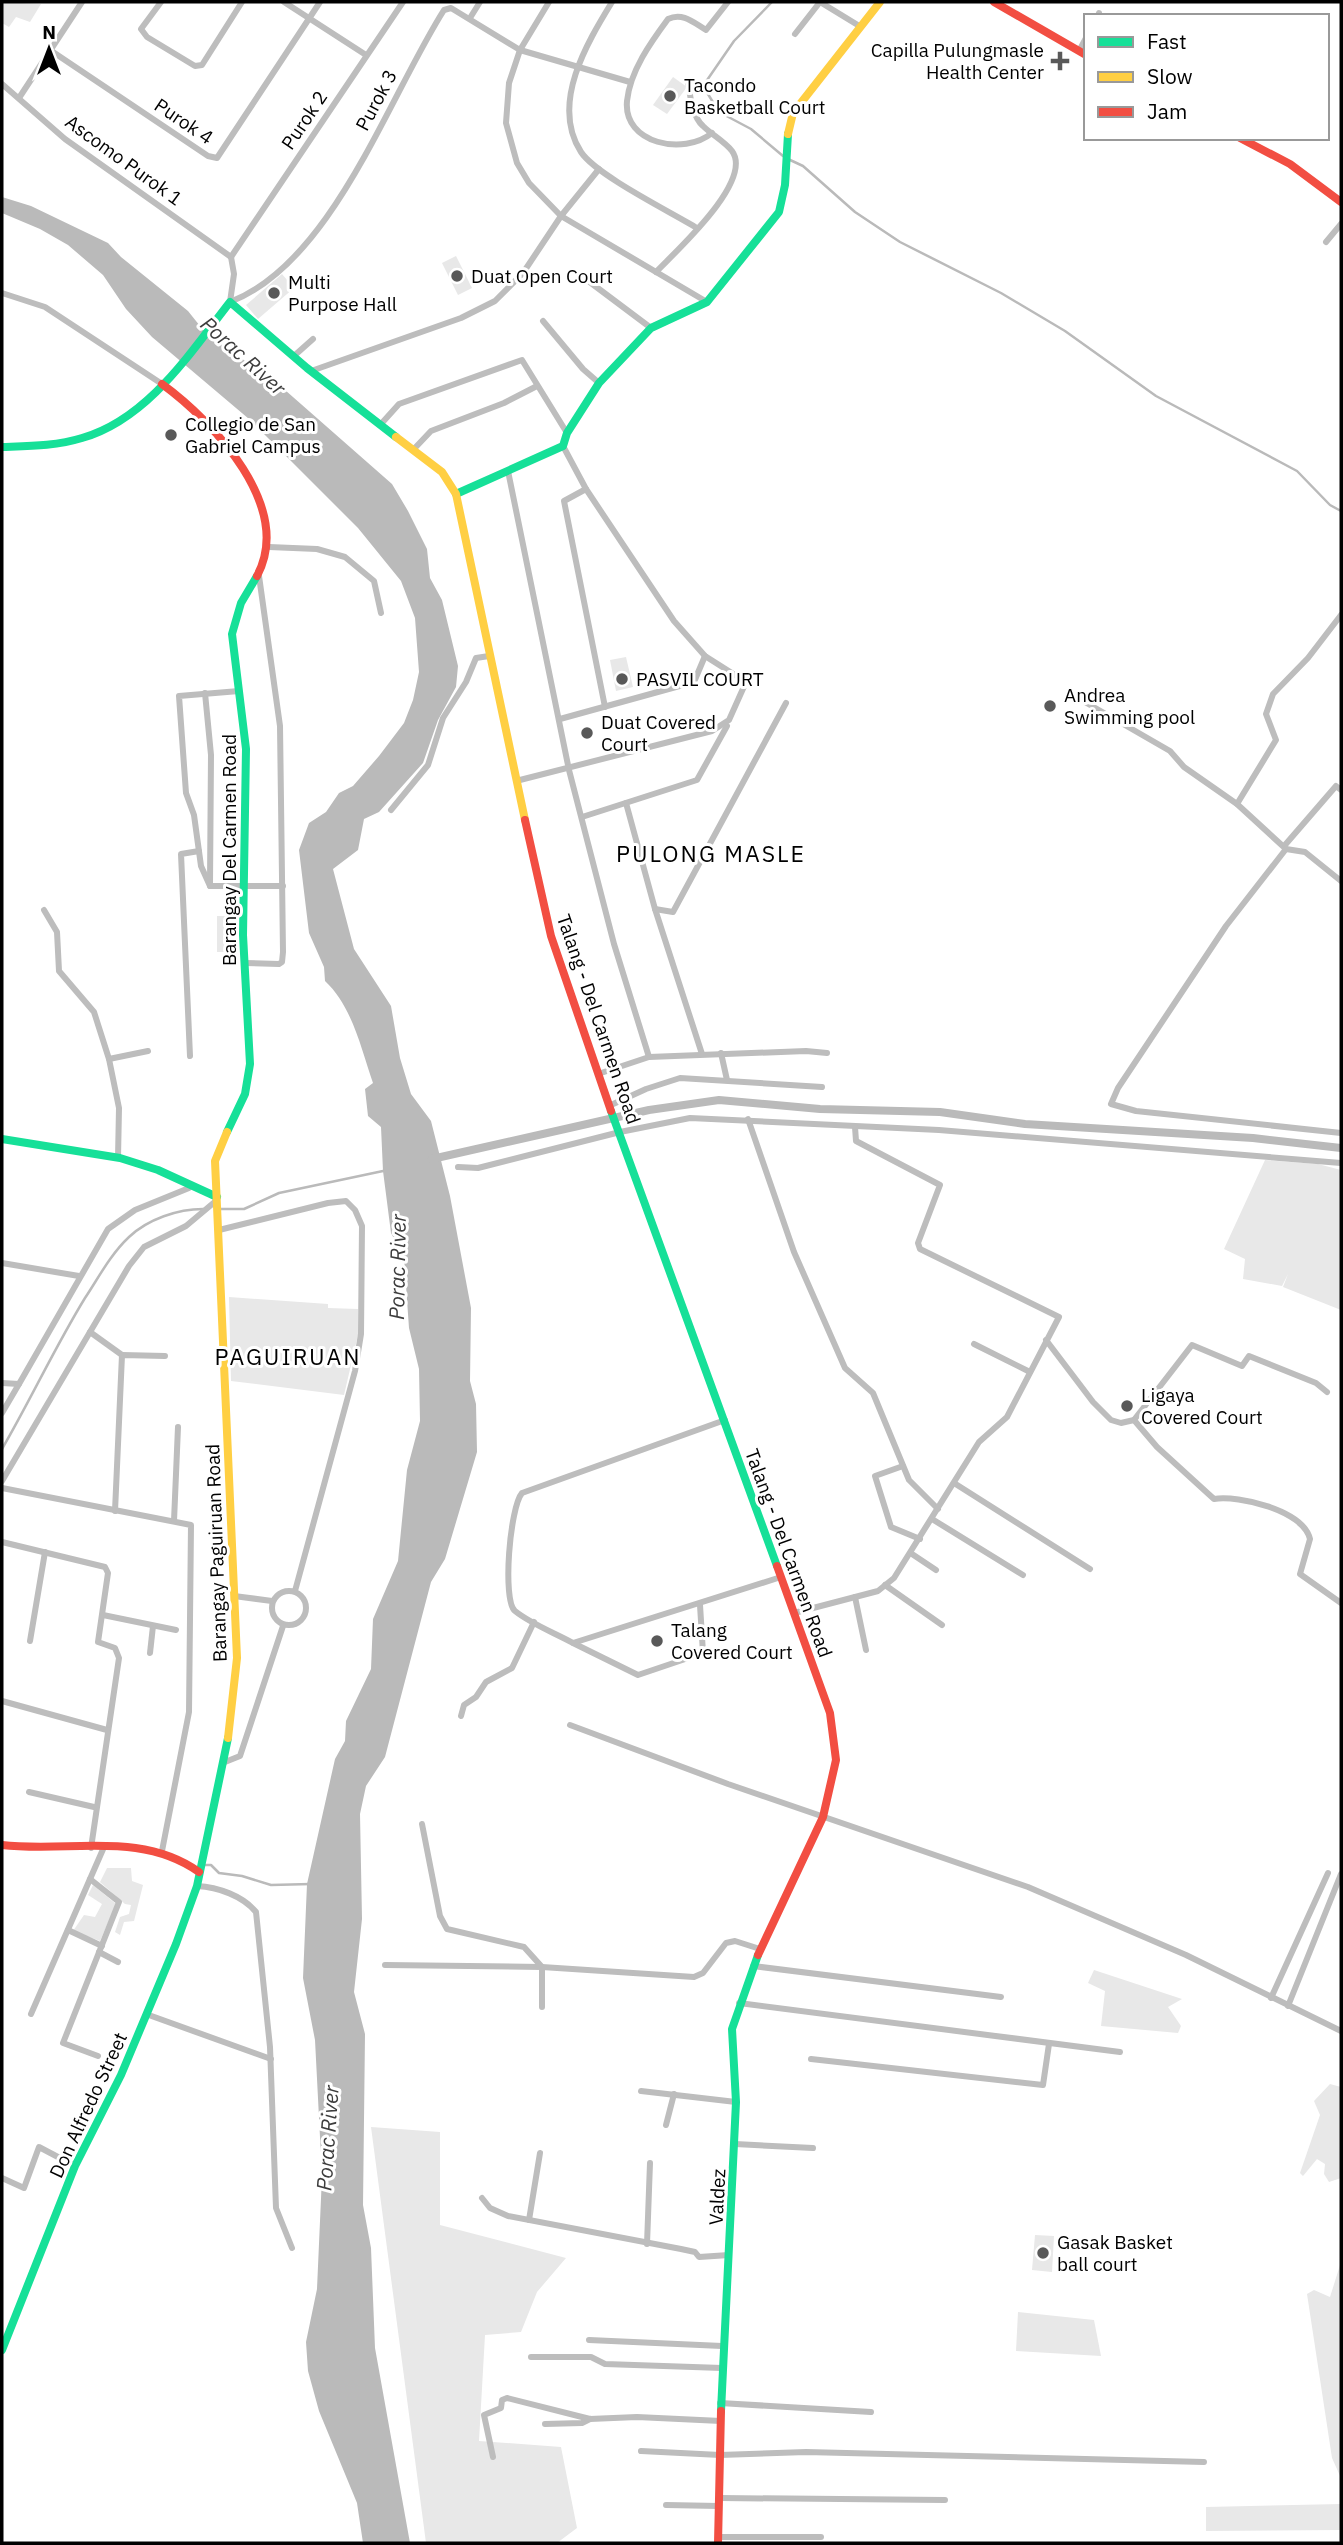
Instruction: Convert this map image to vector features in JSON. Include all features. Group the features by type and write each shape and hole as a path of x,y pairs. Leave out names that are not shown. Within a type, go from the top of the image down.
{"street":[{"path":"19,98 82,2"},
{"path":"160,2 141,29 147,37 195,66 202,65 242,2"},
{"path":"284,2 366,55"},
{"name":"Purok 4","path":"50,50 214,158 220,156 320,2"},
{"name":"Purok 2","path":"231,257 403,2"},
{"path":"470,18 480,2"},
{"path":"549,2 520,50 505,100 509,142 529,183 561,216 707,302"},
{"path":"612,2 576,65 572,123 582,153 600,169 698,228"},
{"path":"712,133 695,144 684,146 667,145 641,132 632,125 627,115 630,82 668,19 684,17 706,30 728,2"},
{"path":"795,34 820,2 860,27"},
{"path":"582,817 697,780 704,773 746,682 705,656 674,621 586,489 563,446 566,433 599,383 651,328 707,302 779,212 785,185 786,145 793,113 880,2"},
{"path":"994,2 1082,53"},
{"name":"Purok 3","path":"230,302 272,277 312,236 370,146 444,10 451,8 520,50 630,82"},
{"path":"656,272 726,194 736,166 731,150 701,124 692,105 688,82"},
{"name":"Ascomo Purok 1","path":"2,84 65,139 231,257"},
{"path":"1244,140 1290,164 1341,202"},
{"path":"314,370 461,318 495,301 523,273 561,216 600,169"},
{"path":"1326,242 1341,223"},
{"path":"2,447 47,445 93,435 117,422 162,384 230,302 234,274 231,257"},
{"path":"579,274 651,328"},
{"path":"2,293 45,307 162,384"},
{"name":"Talang - Del Carmen Road","path":"230,302 252,325 295,355 448,478 456,494 551,936 830,1713 836,1760 823,1817 801,1866"},
{"path":"543,321 583,369 599,383"},
{"path":"295,355 313,340"},
{"path":"381,424 399,404 522,360 566,433"},
{"name":"Barangay Del Carmen Road","path":"162,384 182,397 228,450 253,488 264,517 269,547 259,576 233,619 232,638 246,746 244,963 248,1075 245,1094 221,1140 215,1161 219,1230"},
{"path":"413,450 431,431 504,403 537,386"},
{"path":"456,494 563,446"},
{"path":"508,471 569,770 614,944 649,1056"},
{"path":"586,489 564,500 605,707"},
{"path":"269,547 317,549 345,557 374,581 381,614"},
{"path":"244,963 282,962 280,726 259,576"},
{"path":"1237,804 1276,740 1266,714 1273,694 1308,658 1341,614"},
{"path":"391,810 428,765 443,718 466,682 476,658 489,656"},
{"path":"560,719 694,682 705,656"},
{"path":"210,886 201,866 186,793 179,695 239,691"},
{"path":"205,693 212,755 210,886"},
{"path":"1078,698 1170,751 1184,767 1237,804 1285,847 1305,852 1341,881"},
{"path":"655,909 673,912 786,703"},
{"path":"516,781 569,770 712,731 729,720"},
{"path":"1341,790 1336,786 1285,847 1226,926 1118,1088 1111,1104 1136,1111 1341,1133"},
{"path":"626,803 655,909 702,1055"},
{"path":"190,1056 181,853 199,851"},
{"path":"210,886 283,886"},
{"path":"44,910 57,932 59,971 94,1012 109,1059 119,1108 118,1158"},
{"path":"109,1059 148,1051"},
{"path":"721,1053 727,1080"},
{"path":"598,1073 649,1056 827,1053"},
{"path":"612,1109 646,1089 680,1079 821,1087"},
{"path":"458,1167 478,1168 620,1129 690,1118 964,1132 1341,1163"},
{"path":"748,1119 794,1252 845,1368 873,1393 909,1480 938,1509"},
{"path":"794,1613 878,1591 894,1578 912,1554 979,1442 1007,1417 1059,1317 920,1249 918,1243 940,1185 856,1141 855,1127"},
{"path":"2,1139 118,1158 158,1170 216,1202 186,1226 144,1247 129,1266 2,1481"},
{"path":"2,1413 108,1229 135,1210 189,1188"},
{"path":"219,1230 328,1203 346,1202 355,1210 362,1226 361,1334 355,1371 295,1591"},
{"name":"Barangay Paguiruan Road","path":"199,1871 225,1762 237,1658 219,1230"},
{"path":"2,1263 79,1276"},
{"path":"90,1332 122,1355 165,1356"},
{"path":"1046,1340 1107,1416 1121,1423 1134,1420 1175,1371 1192,1345 1242,1366 1249,1356 1317,1383 1327,1392"},
{"path":"974,1345 1030,1372"},
{"path":"115,1511 122,1355"},
{"path":"2,1383 19,1384"},
{"path":"700,1605 703,1653 638,1675 514,1611 508,1600 512,1527 517,1499 522,1493 725,1420"},
{"path":"1134,1420 1157,1447 1214,1499 1234,1497 1252,1501 1300,1522 1310,1539 1300,1574 1341,1603"},
{"path":"174,1521 178,1427"},
{"path":"903,1466 875,1476 891,1527 920,1539"},
{"path":"954,1483 1090,1569"},
{"path":"2,1488 191,1525 189,1712 162,1851"},
{"path":"932,1519 1023,1575"},
{"path":"2,1542 105,1567 109,1578 98,1642 115,1648 118,1658 90,1848"},
{"path":"30,1641 45,1552"},
{"path":"912,1554 936,1570"},
{"path":"573,1643 700,1605 781,1577"},
{"path":"885,1585 942,1625"},
{"path":"295,1591 305,1600 306,1614 297,1625 284,1626 272,1616 272,1601 281,1592 295,1591"},
{"path":"234,1596 272,1601"},
{"path":"855,1597 866,1650"},
{"path":"103,1615 176,1630"},
{"path":"461,1716 464,1705 476,1697 486,1682 512,1668 534,1622"},
{"path":"150,1653 153,1626"},
{"path":"225,1762 240,1756 284,1626"},
{"path":"2,1701 107,1730"},
{"path":"570,1724 823,1817 1028,1887 1186,1955 1341,2031"},
{"path":"29,1792 94,1807"},
{"path":"422,1825 440,1916 447,1929 524,1947 542,1968 542,2007"},
{"path":"2,1845 162,1851 185,1857 199,1871"},
{"path":"31,2014 104,1847"},
{"name":"Valdez","path":"718,2540 722,2346 735,2144 736,2102 731,2042 739,2003 753,1966 801,1866"},
{"name":"Don Alfredo Street","path":"2,2350 75,2166 121,2075 197,1886 199,1871"},
{"path":"1271,1998 1328,1873"},
{"path":"1288,2006 1341,1874"},
{"path":"90,1879 119,1902 63,2043 98,2056"},
{"path":"197,1886 211,1887 233,1895 256,1912 271,2059 276,2208 292,2248"},
{"path":"68,1930 118,1962"},
{"path":"385,1965 542,1968 694,1977 703,1973 726,1943 735,1941 760,1949"},
{"path":"753,1966 1001,1997"},
{"path":"739,2003 1120,2052"},
{"path":"146,2014 271,2059"},
{"path":"811,2059 1042,2085 1049,2044"},
{"path":"641,2091 736,2102"},
{"path":"666,2125 674,2095"},
{"path":"735,2144 813,2148"},
{"path":"2,2178 24,2188 39,2147 75,2166"},
{"path":"529,2220 540,2152"},
{"path":"647,2244 650,2163"},
{"path":"482,2198 490,2208 529,2220 695,2252 699,2257 729,2255"},
{"path":"589,2340 722,2346"},
{"path":"531,2357 591,2357 605,2364 722,2368"},
{"path":"493,2457 484,2415 500,2408 505,2399 590,2419 637,2417 721,2421"},
{"path":"720,2403 871,2412"},
{"path":"545,2424 582,2423 590,2419"},
{"path":"641,2451 720,2455 806,2452 1204,2462"},
{"path":"666,2505 946,2500"},
{"path":"718,2540 821,2537"}],"shaded area":[{"path":"2,2 41,4 30,22 16,17 9,27 2,23"},
{"name":"Tacondo Basketball Court","path":"673,77 687,87 667,114 653,105"},
{"name":"Duat Open Court","path":"456,256 472,288 458,295 442,263"},
{"name":"Multi Purpose Hall","path":"282,274 294,288 258,319 246,305"},
{"name":"PASVIL COURT","path":"626,657 633,687 616,691 610,660"},
{"path":"217,916 233,916 233,952 217,952"},
{"path":"1265,1160 1318,1164 1341,1170 1341,1310 1283,1287 1288,1274 1282,1286 1243,1279 1245,1259 1224,1249"},
{"path":"229,1297 328,1304 328,1308 358,1309 358,1335 344,1395 231,1381"},
{"path":"107,1868 131,1868 132,1881 143,1885 134,1921 124,1922 120,1935 115,1932 120,1917 129,1914 131,1905 125,1904 100,1882"},
{"path":"93,1885 116,1904 100,1941 73,1931 84,1915 95,1917 102,1904 88,1895"},
{"path":"1094,1970 1182,1999 1168,2007 1181,2026 1178,2033 1101,2026 1105,1991 1088,1983"},
{"path":"1330,2084 1341,2087 1341,2178 1329,2182 1324,2174 1325,2164 1317,2159 1303,2176 1300,2173 1320,2115 1314,2101"},
{"path":"371,2127 440,2132 440,2225 566,2258 537,2292 521,2332 485,2335 479,2441 561,2447 577,2528 557,2543 426,2543"},
{"name":"Gasak Basket ball court","path":"1035,2235 1054,2236 1052,2272 1032,2270"},
{"path":"1341,2262 1341,2478 1332,2458 1307,2294 1314,2290 1330,2297"},
{"path":"1018,2312 1094,2320 1101,2356 1016,2351"},
{"path":"1341,2504 1341,2530 1206,2531 1206,2507"}],"water":[{"name":"Porac River","path":"2,197 31,206 108,243 121,257 188,311 204,331 285,390 392,484 427,549 430,578 442,600 458,666 456,687 438,720 423,763 379,812 364,819 358,850 333,869 354,949 391,1006 400,1058 411,1094 431,1121 450,1196 471,1308 470,1381 476,1404 477,1452 445,1559 431,1582 385,1757 366,1786 360,1814 362,1919 354,1992 365,2034 363,2205 371,2248 375,2348 410,2543 363,2543 357,2503 319,2411 308,2371 306,2342 317,2289 322,2176 315,2040 303,1978 307,1884 335,1759 345,1741 346,1721 371,1669 373,1619 398,1561 407,1470 420,1421 419,1369 409,1328 404,1257 391,1233 383,1171 381,1127 368,1116 365,1089 373,1083 355,1028 342,1003 325,981 324,967 309,933 299,850 309,823 326,812 339,793 353,786 404,723 413,700 419,672 415,618 401,581 358,528 249,419 152,337 126,309 103,275 68,245 40,229 2,213"}],"waterway":[{"path":"772,2 734,41 703,86 719,112 751,129 783,156"},
{"path":"788,159 803,166 855,212 900,242 1001,293 1065,331 1156,396 1297,471 1330,505 1341,511"},
{"path":"432,1159 649,1110 719,1100 820,1109 940,1112 1025,1124 1253,1138 1341,1148"},
{"path":"220,1209 244,1209 279,1193 383,1171"},
{"path":"2,1449 74,1317 116,1251 129,1237 154,1220 174,1213 203,1209"},
{"path":"204,1865 211,1865 219,1873 242,1876 271,1885 311,1884"}],"traffic: fast":[{"path":"456,494 563,446 567,433 599,383 651,328 707,302 779,212 785,185 788,134"},
{"path":"2,447 72,441 106,429 127,416 166,382 230,302 307,368 396,437"},
{"path":"227,1132 245,1094 250,1064 243,935 246,749 232,634 241,603 257,576"},
{"path":"611,1111 777,1566"},
{"path":"2,1139 120,1158 158,1170 217,1197"},
{"path":"2,2350 75,2166 121,2075 176,1944 197,1886 228,1738"},
{"path":"721,2411 736,2102 732,2029 758,1955"}],"traffic: slow":[{"path":"788,134 793,113 880,2"},
{"path":"396,437 442,472 456,494 525,820"},
{"path":"227,1132 215,1161 237,1658 228,1738"}],"traffic: jam":[{"path":"994,2 1084,54"},
{"path":"1244,140 1290,164 1341,202"},
{"path":"162,384 183,400 225,443 243,468 257,495 265,522 266,549 257,576"},
{"path":"525,820 551,936 611,1111"},
{"path":"758,1955 823,1817 836,1760 830,1713 777,1566"},
{"path":"2,1845 128,1847 153,1851 176,1859 199,1872"},
{"path":"718,2543 721,2411"}],"place":[{"name":"Capilla Pulungmasle Health Center","path":"1060,61"},
{"name":"Tacondo Basketball Court","path":"670,96"},
{"name":"Duat Open Court","path":"457,276"},
{"name":"Multi Purpose Hall","path":"274,293"},
{"name":"Collegio de San Gabriel Campus","path":"171,435"},
{"name":"PASVIL COURT","path":"622,679"},
{"name":"Andrea Swimming pool","path":"1050,706"},
{"name":"Duat Covered Court","path":"587,733"},
{"name":"Ligaya Covered Court","path":"1127,1406"},
{"name":"Talang Covered Court","path":"657,1641"},
{"name":"Gasak Basket ball court","path":"1043,2253"}],"district":[{"name":"PULONG MASLE","path":"711,854"},
{"name":"PAGUIRUAN","path":"288,1357"}]}
